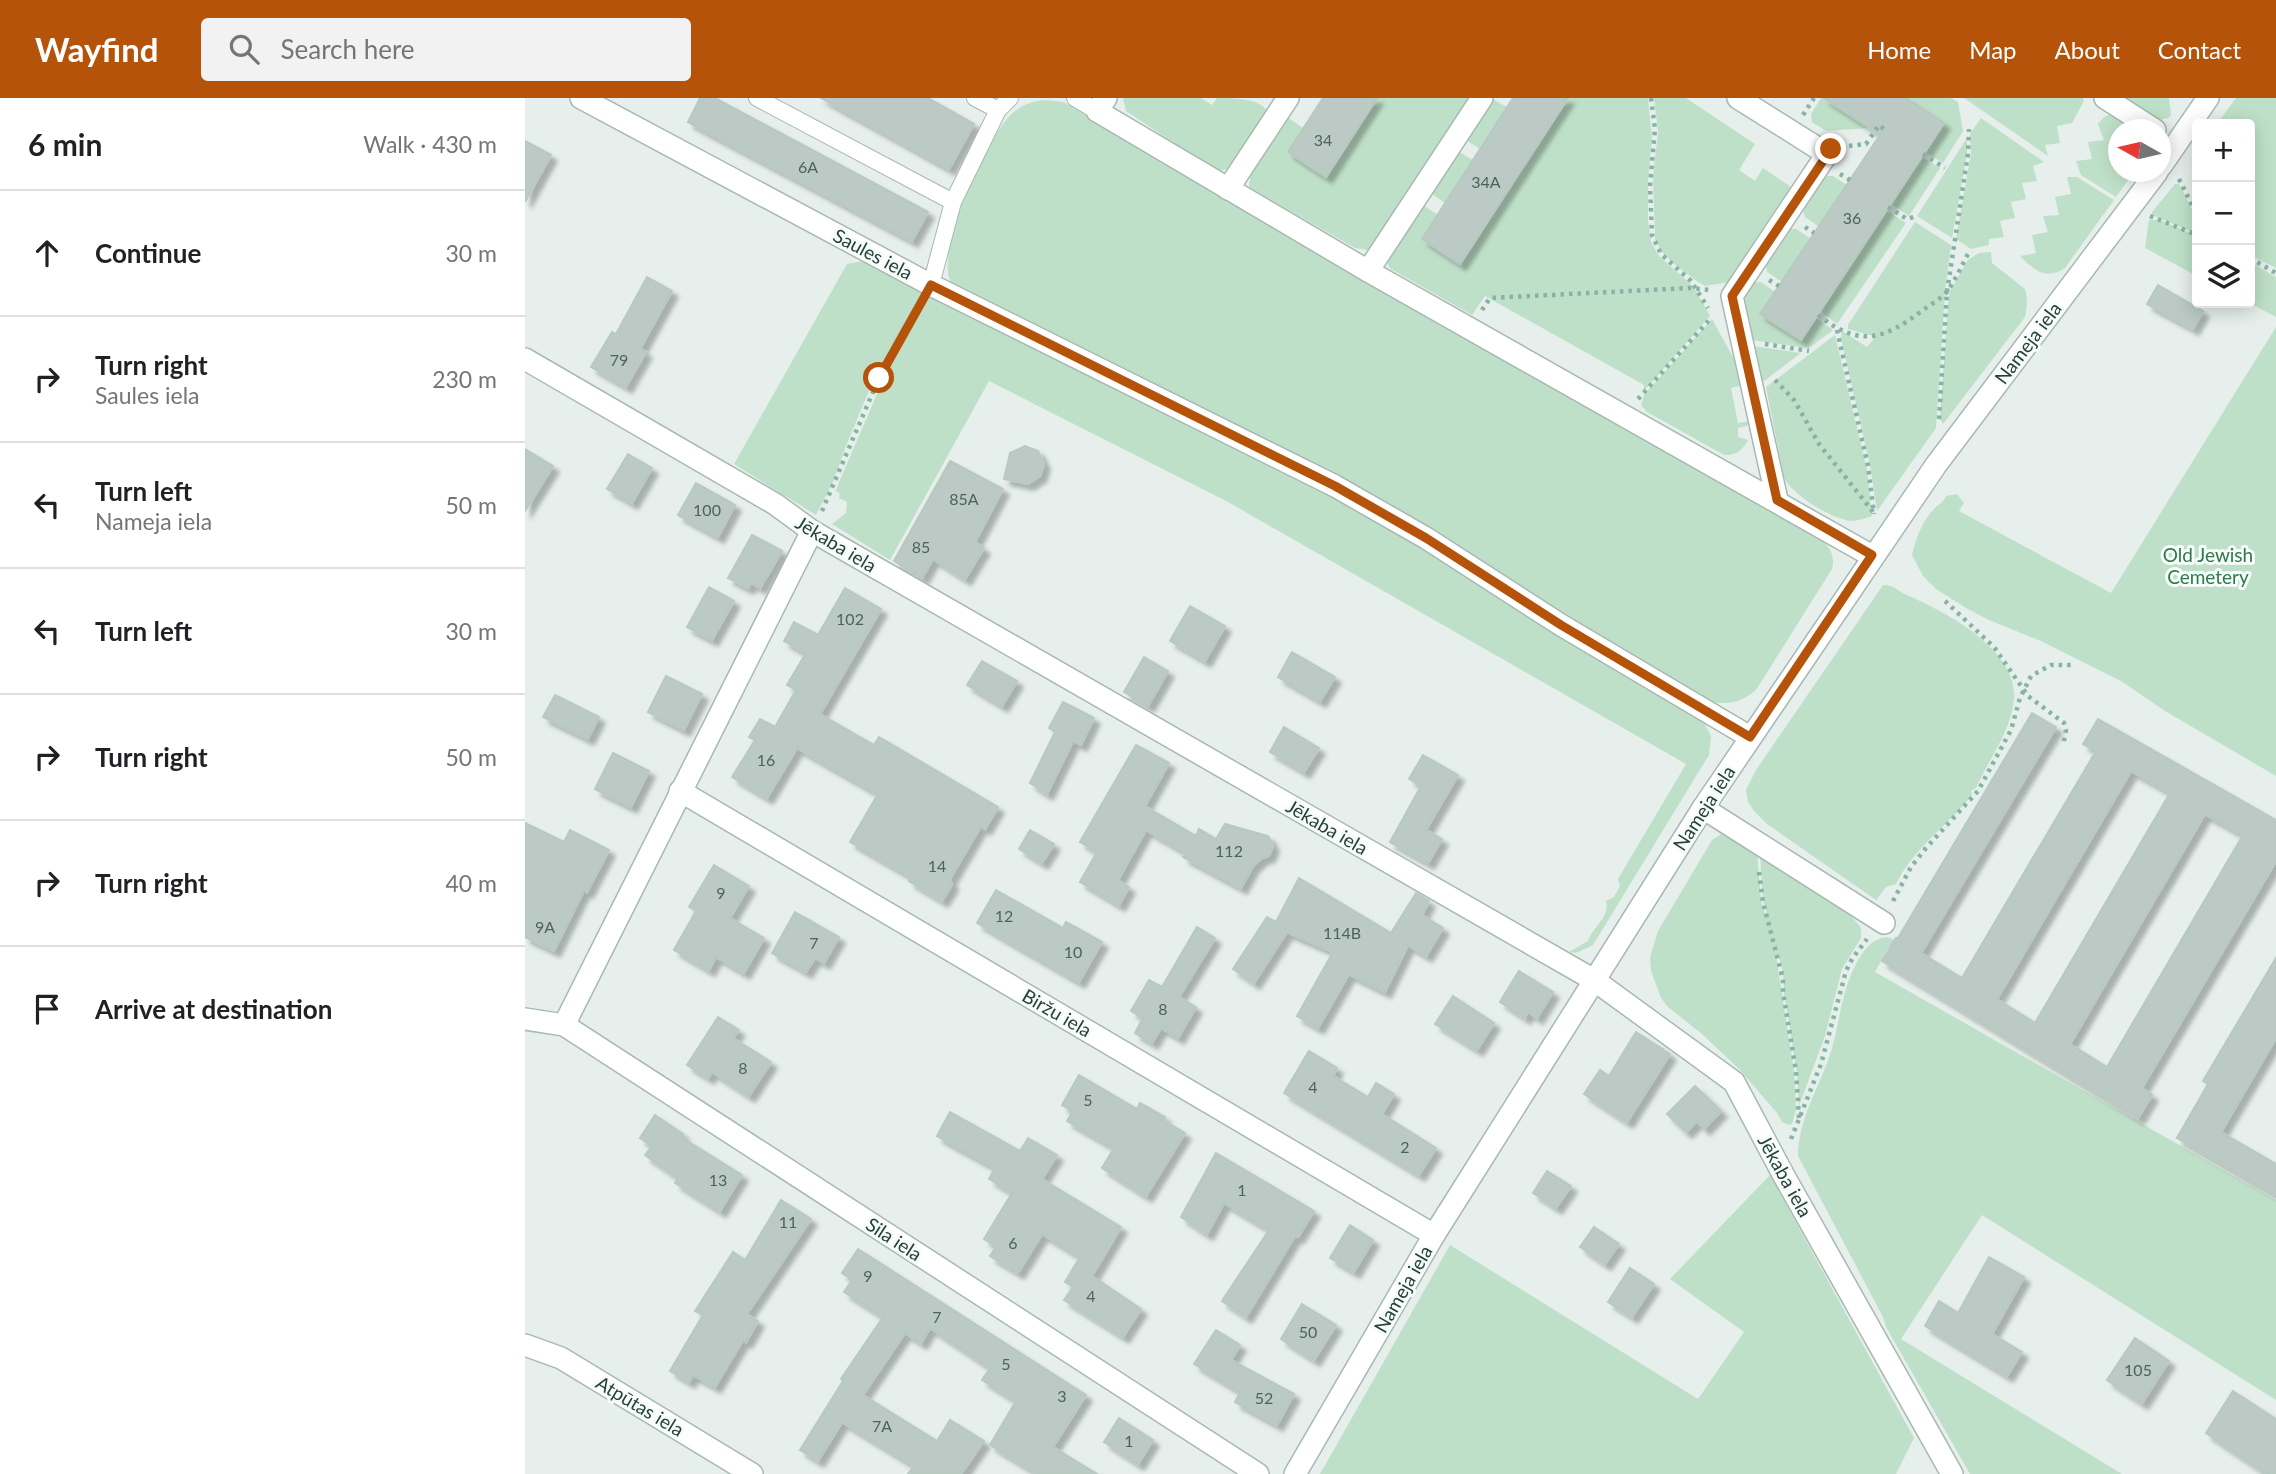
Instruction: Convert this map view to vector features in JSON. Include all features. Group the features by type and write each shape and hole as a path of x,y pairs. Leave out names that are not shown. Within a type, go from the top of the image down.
{"street":[{"name":"Saules iela","path":"581,98 931,285 1335,486 1426,538 1561,625 1750,737"},
{"path":"1228,189 1288,98"},
{"path":"1368,271 1482,98"},
{"path":"1738,98 1827,154 1732,296 1777,500"},
{"path":"2105,98 2138,119"},
{"path":"2171,136 2208,98"},
{"path":"1101,104 1228,189 1368,271 1872,555"},
{"name":"Nameja iela","path":"1295,1474 1434,1235 1703,807 1872,555 1944,454 2150,182"},
{"name":"Jēkaba iela","path":"525,359 775,504 812,531 1594,980 1734,1082 1784,1177 1952,1474"},
{"path":"564,1025 812,531"},
{"name":"Biržu iela","path":"680,791 1434,1235"},
{"path":"1703,807 1884,923"},
{"name":"Sila iela","path":"525,1019 564,1025 1258,1474"},
{"name":"Atpūtas iela","path":"525,1345 561,1358 752,1474"}],"lane":[{"path":"757,98 953,202"},
{"path":"975,98 998,110"},
{"path":"931,285 953,202 998,110 1010,98"},
{"path":"1075,98 1101,104"}],"path":[{"path":"1651,98 1655,128 1650,186 1652,235 1661,254 1696,288 1718,328"},
{"path":"1827,154 1831,149 1866,144 1879,125 1884,129"},
{"path":"1939,424 1947,292 1968,154 1969,129"},
{"path":"1923,154 1945,168"},
{"path":"1888,207 1907,219 1914,217"},
{"path":"2130,208 2192,232"},
{"path":"1818,314 1837,330 1878,337 1913,318 1947,292 1969,252"},
{"path":"2255,261 2276,273"},
{"path":"812,531 836,482 879,378 931,285"},
{"path":"1471,328 1490,298 1537,298 1696,288 1732,296"},
{"path":"1624,415 1732,296"},
{"path":"1837,330 1868,466 1874,514 1872,555"},
{"path":"1742,341 1809,351"},
{"path":"1773,377 1794,400 1819,444 1874,514"},
{"path":"1945,601 1994,648 2022,690 2064,723 2066,730 2063,746"},
{"path":"1784,1177 1790,1142 1821,1064 1846,971 1865,941 1884,923 1911,867 1978,791 2011,730 2022,690 2031,676 2051,664 2074,665"},
{"path":"1759,843 1758,864 1763,902 1783,979 1796,1071 1799,1118"}],"green space":[{"path":"1123,98 1201,98 1212,105 1217,98 1239,99 1260,104 1268,113 1231,168 1220,171 1126,111"},
{"path":"1377,98 1475,98 1375,246 1369,250 1355,248 1249,186 1251,172 1287,117 1303,128 1288,152 1326,177"},
{"path":"1490,98 1507,107 1480,149 1464,139"},
{"path":"1568,98 1648,98 1652,138 1648,181 1651,242 1659,256 1693,286 1710,316 1644,391 1644,385 1485,296 1472,315 1388,265 1388,256 1421,204 1438,215 1422,239 1460,264"},
{"path":"1654,98 1686,98 1755,144 1739,170 1755,181 1763,168 1791,187 1733,273 1730,282 1705,286 1698,282 1661,251 1655,239 1653,176 1658,132"},
{"path":"1821,98 1870,128 1826,131 1812,122 1811,114"},
{"path":"1906,98 1951,98 1958,102 1963,131 1943,163 1925,152 1944,123"},
{"path":"1964,98 2083,98 2084,101 2072,123 2057,126 2060,143 2045,145 2048,156"},
{"path":"2121,98 2169,98 2171,115 2168,118 2156,119"},
{"path":"2236,98 2276,98 2276,268 2255,258 2255,119 2221,119"},
{"path":"1045,100 1063,102 1076,108 1794,521 1822,540 1831,553 1832,569 1756,690 1731,702 1717,703 1703,699 1338,475 971,300 958,291 949,278 951,240 979,164 991,141 1015,111 1029,103"},
{"path":"2111,114 2121,119 2108,119 2108,182 2127,182 2116,197 2081,175 2076,161 2092,159 2088,142 2104,140 2098,124"},
{"path":"1981,118 2044,162 2033,166 2037,181 2022,183 2026,199 2011,202 2015,218 2000,221 2004,237 1989,239 1989,245 1971,249 1956,239 1971,154 1970,134"},
{"path":"1967,138 1967,153 1952,238 1917,216"},
{"path":"1456,150 1473,160 1445,203 1429,192"},
{"path":"1922,157 1940,168 1909,216 1891,204"},
{"path":"1825,176 1833,176 1847,185 1818,226 1805,217 1803,210"},
{"path":"2067,177 2077,177 2114,200 2065,268 2052,273 2040,272 2020,256 2036,253 2032,235 2048,232 2043,216 2059,215 2055,197 2071,194"},
{"path":"2175,184 2179,184 2192,209 2192,232 2152,215"},
{"path":"1886,210 1906,223 1837,324 1820,311"},
{"path":"2149,220 2160,220 2192,234 2192,273 2145,248"},
{"path":"1915,222 1951,245 1945,292 1936,428 1877,511 1870,465 1841,338 1842,331 1867,347 1873,340 1873,336 1848,329 1848,325"},
{"path":"1790,229 1796,229 1810,238 1782,282 1767,272 1766,265"},
{"path":"1991,252 1992,263 2025,289 2025,317 1943,424 1940,419 1949,293 1968,260 1979,253"},
{"path":"864,261 923,290 871,386 833,482 816,515 734,464 847,264"},
{"path":"2255,265 2276,277 2276,317 2255,306"},
{"path":"1761,282 1775,292 1761,314 1800,340 1816,318 1833,330 1809,348 1750,340 1744,308 1746,295 1754,283"},
{"path":"927,291 1391,526 1703,721 1711,736 1709,755 1593,945 1576,953 1569,952 1588,941 1603,917 1606,901 1614,897 1620,886 1618,879 1686,764 1228,502 989,381 890,560 832,524 846,513 847,502 839,498 840,494 836,491 839,482 884,378 916,319"},
{"path":"1712,319 1739,368 1743,385 1731,388 1738,423 1750,421 1747,426 1738,428 1738,437 1748,440 1746,444 1738,452 1728,455 1647,412 1641,405 1644,395"},
{"name":"Old Jewish Cemetery","path":"2276,327 2276,776 2165,711 2121,681 2041,641 1966,608 1936,589 1923,576 1912,555 1917,536 1927,518 1946,496 1957,494 1964,503 1959,511 2111,593"},
{"path":"1835,335 1867,470 1872,516 1854,521 1823,511 1788,484 1784,477 1766,387"},
{"path":"1752,346 1801,353 1760,384"},
{"path":"1883,585 1893,587 1940,611 1976,635 2004,664 2012,681 2014,699 2009,722 1976,788 1971,791 1972,795 1921,848 1896,884 1886,887 1876,900 1767,824 1748,802 1746,790 1756,770"},
{"path":"1728,832 1757,851 1761,901 1765,913 1760,853 1817,891 1852,917 1861,928 1861,938 1842,969 1825,1036 1799,1106 1797,1072 1783,974 1778,955 1776,956 1794,1071 1796,1110 1792,1124 1789,1125 1782,1122 1739,1069 1668,1007 1661,998 1651,971 1650,957 1658,931 1712,840"},
{"path":"1887,937 1900,942 1894,952 1888,948 1875,972 2276,1200 2276,1400 1982,1215 1901,1339 2122,1474 1970,1474 1886,1327 1798,1156 1806,1114 1828,1061 1851,974 1868,946"},
{"path":"1770,1175 1914,1438 1896,1474 1320,1474 1450,1245 1698,1399 1744,1332 1670,1279"}],"building":[{"path":"700,98 715,98 928,212 912,241 688,122"},
{"path":"821,98 928,98 974,124 949,169"},
{"path":"1323,98 1377,98 1326,177 1288,152"},
{"path":"1513,98 1568,98 1460,264 1422,239"},
{"path":"1824,98 1906,98 1944,123 1801,340 1760,314 1880,135"},
{"path":"525,141 551,155 525,202"},
{"path":"647,277 672,291 640,349 646,352 626,387 591,367 612,332 616,334"},
{"path":"2158,285 2192,305 2192,308 2203,311 2193,329 2147,304"},
{"path":"1025,446 1038,451 1044,464 1040,476 1028,484 1004,479 1010,453"},
{"path":"525,449 553,466 525,511"},
{"path":"628,454 652,468 632,503 607,489"},
{"path":"950,461 1003,489 975,542 984,548 965,579 933,559 922,578 894,561"},
{"path":"696,483 735,505 718,537 678,515"},
{"path":"752,535 782,551 760,588 751,583 748,588 728,578"},
{"path":"709,587 734,601 712,640 687,627"},
{"path":"845,588 881,609 820,714 874,745 879,737 998,807 985,829 981,826 950,879 952,885 942,901 909,881 911,877 850,842 878,794 797,748 767,798 732,777 755,740 749,737 760,719 775,727 796,690 787,685 806,653 784,641 794,622 818,635"},
{"path":"1190,606 1225,626 1205,661 1170,641"},
{"path":"1292,652 1335,677 1320,701 1278,677"},
{"path":"1144,657 1168,671 1148,706 1124,692"},
{"path":"982,661 1017,681 1002,706 967,685"},
{"path":"666,676 702,694 684,730 648,712"},
{"path":"555,695 599,717 588,739 543,717"},
{"path":"1063,702 1094,718 1081,745 1073,741 1047,794 1030,783 1055,732 1049,728"},
{"path":"2032,713 2056,727 1921,953 1962,978 2096,751 2083,744 2098,719 2276,820 2276,861 2142,1088 2152,1095 2138,1118 1882,961","holes":["2131,771 2170,793 2035,1023 1997,999","2205,814 2243,835 2107,1067 2070,1044"]},
{"path":"1284,727 1319,748 1304,772 1270,752"},
{"path":"1136,745 1169,763 1145,806 1196,836 1199,829 1216,839 1225,824 1268,836 1273,846 1269,856 1253,866 1241,888 1183,857 1186,853 1146,830 1118,880 1129,887 1119,905 1080,882 1097,852 1080,842"},
{"path":"613,753 649,771 631,807 595,789"},
{"path":"1423,755 1458,775 1426,830 1442,839 1428,863 1390,842 1421,786 1409,779"},
{"path":"525,823 564,842 570,830 609,850 587,892 584,890 554,951 525,937"},
{"path":"1030,830 1054,844 1042,863 1019,849"},
{"path":"714,865 749,886 730,918 764,938 744,973 716,957 709,970 674,950 696,911 689,907"},
{"path":"1299,878 1391,933 1416,893 1429,901 1422,915 1443,928 1426,956 1408,945 1385,992 1349,974 1318,1028 1297,1016 1333,952 1287,932 1254,983 1233,969 1267,917 1276,922"},
{"path":"996,890 1063,928 1066,922 1102,942 1079,982 977,923"},
{"path":"795,912 839,937 824,963 815,958 806,972 772,953"},
{"path":"1197,927 1215,938 1179,997 1196,1007 1178,1038 1161,1028 1152,1043 1135,1033 1143,1018 1131,1011 1149,980 1162,987"},
{"path":"2276,958 2276,1038 2221,1132 2276,1164 2276,1195 2177,1138 2208,1084 2203,1081"},
{"path":"1519,971 1553,992 1537,1018 1528,1012 1525,1018 1500,1002"},
{"path":"1453,996 1494,1023 1477,1050 1435,1024"},
{"path":"718,1017 739,1030 733,1038 771,1062 749,1096 712,1072 708,1078 687,1065"},
{"path":"1636,1032 1670,1054 1627,1122 1584,1094 1600,1070 1609,1076"},
{"path":"1309,1051 1337,1068 1333,1076 1368,1097 1376,1083 1394,1094 1382,1114 1436,1148 1419,1175 1284,1093"},
{"path":"1079,1075 1137,1109 1140,1103 1165,1117 1163,1120 1185,1133 1146,1196 1102,1168 1114,1148 1067,1121 1073,1111 1062,1105"},
{"path":"1695,1086 1721,1111 1704,1129 1697,1121 1686,1132 1667,1114"},
{"path":"950,1112 1020,1151 1028,1138 1057,1155 1042,1179 1121,1227 1092,1276 1141,1309 1123,1337 1064,1300 1073,1287 1065,1282 1080,1257 1042,1234 1018,1273 990,1256 996,1247 984,1239 1012,1193 989,1179 995,1168 937,1136"},
{"path":"655,1115 683,1134 681,1137 742,1175 720,1211 675,1183 678,1178 645,1155 652,1146 640,1138"},
{"path":"1216,1153 1314,1211 1298,1237 1295,1236 1246,1317 1222,1301 1269,1230 1224,1203 1207,1234 1181,1217"},
{"path":"1547,1171 1571,1186 1556,1208 1533,1193"},
{"path":"781,1200 811,1219 747,1314 758,1321 746,1342 743,1340 715,1387 693,1375 689,1382 670,1371 703,1315 695,1311 733,1252 745,1260"},
{"path":"1350,1225 1373,1240 1354,1272 1330,1258"},
{"path":"1594,1227 1619,1244 1605,1264 1580,1247"},
{"path":"858,1249 1086,1395 1053,1447 1097,1474 1038,1474 990,1445 1016,1401 982,1380 990,1368 930,1328 921,1343 905,1333 863,1395 937,1441 950,1420 984,1441 961,1474 908,1474 914,1466 842,1422 818,1461 800,1450 843,1381 841,1379 883,1317 844,1292 852,1280 842,1273"},
{"path":"1989,1257 2024,1277 1992,1334 2022,1352 2007,1376 1925,1326 1939,1301 1958,1313"},
{"path":"1630,1268 1654,1284 1632,1317 1608,1302"},
{"path":"1302,1304 1336,1325 1314,1360 1281,1339"},
{"path":"1216,1330 1240,1345 1231,1360 1294,1394 1277,1425 1235,1402 1240,1392 1194,1364"},
{"path":"2135,1338 2169,1361 2142,1403 2107,1380"},
{"path":"2233,1391 2276,1419 2276,1474 2267,1474 2206,1433"},
{"path":"1119,1418 1153,1440 1138,1464 1104,1442"}],"route":[{"path":"879,378 931,285 1335,486 1426,538 1561,625 1750,737 1872,555 1777,500 1732,296 1831,149"}]}
